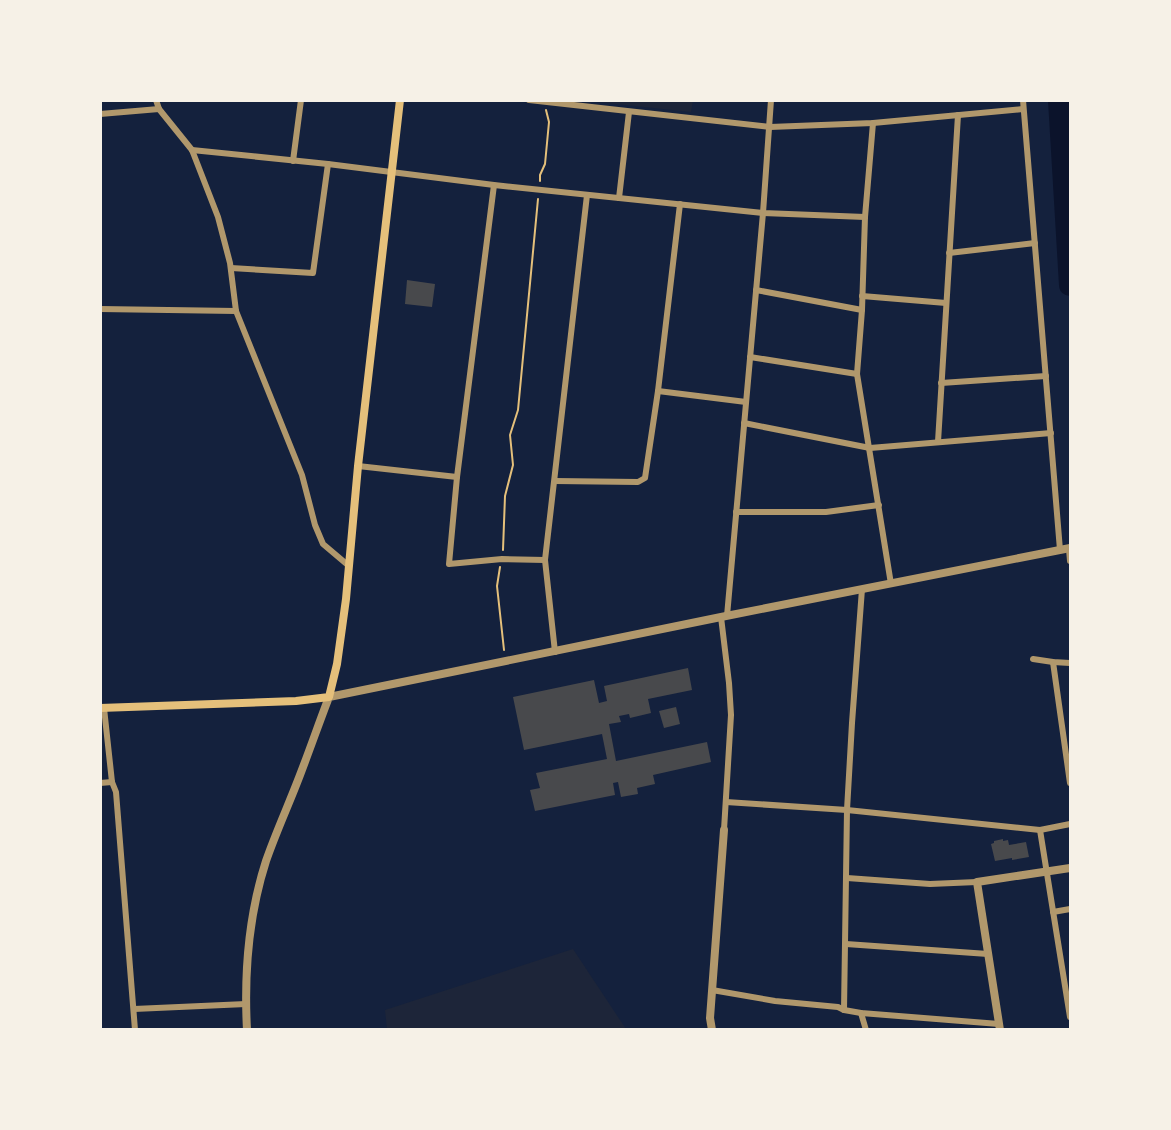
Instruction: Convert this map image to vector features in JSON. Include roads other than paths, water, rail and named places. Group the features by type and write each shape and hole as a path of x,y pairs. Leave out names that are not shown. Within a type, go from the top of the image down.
{"main road":[{"path":"102,708 329,697 337,664 349,566 358,466 400,100"}],"street":[{"path":"156,100 159,109 192,150 218,217 231,268 236,311 302,475 315,525 323,544 349,566"},
{"path":"293,161 301,100"},
{"path":"529,100 770,127 873,123 1023,109"},
{"path":"712,1029 710,1018 731,715 724,616 736,512 771,100"},
{"path":"1023,100 1060,550"},
{"path":"100,114 159,109"},
{"path":"619,198 629,112"},
{"path":"938,442 958,115"},
{"path":"873,123 857,374 891,584"},
{"path":"192,150 763,213 866,217"},
{"path":"231,268 313,273 328,164"},
{"path":"494,185 457,477 449,564 502,559 545,560"},
{"path":"555,652 545,560 587,195"},
{"path":"555,481 638,482 645,478 658,391 680,204"},
{"path":"950,253 1035,243"},
{"path":"756,290 862,310"},
{"path":"862,296 946,303"},
{"path":"100,309 236,311"},
{"path":"750,357 857,374"},
{"path":"942,382 1046,376"},
{"path":"658,391 746,402"},
{"path":"744,423 870,448 1051,433"},
{"path":"358,466 457,477"},
{"path":"736,512 826,512 879,505"},
{"path":"247,1029 248,963 258,894 266,863 329,697 1070,548 1071,561"},
{"path":"844,1010 847,810 861,589"},
{"path":"1033,659 1071,663"},
{"path":"1053,662 1071,783"},
{"path":"102,708 112,782 116,792 135,1029"},
{"path":"100,783 112,782"},
{"path":"726,802 847,810 1040,830 1071,824"},
{"path":"1040,830 1071,1017"},
{"path":"847,878 930,885 977,882 1071,868"},
{"path":"712,990 775,1001 838,1007 861,1013 999,1027 977,882"},
{"path":"1053,912 1071,909"},
{"path":"846,944 988,954"},
{"path":"134,1009 246,1004"},
{"path":"861,1013 866,1029"}],"waterway":[{"path":"1059,100 1070,285"}]}
